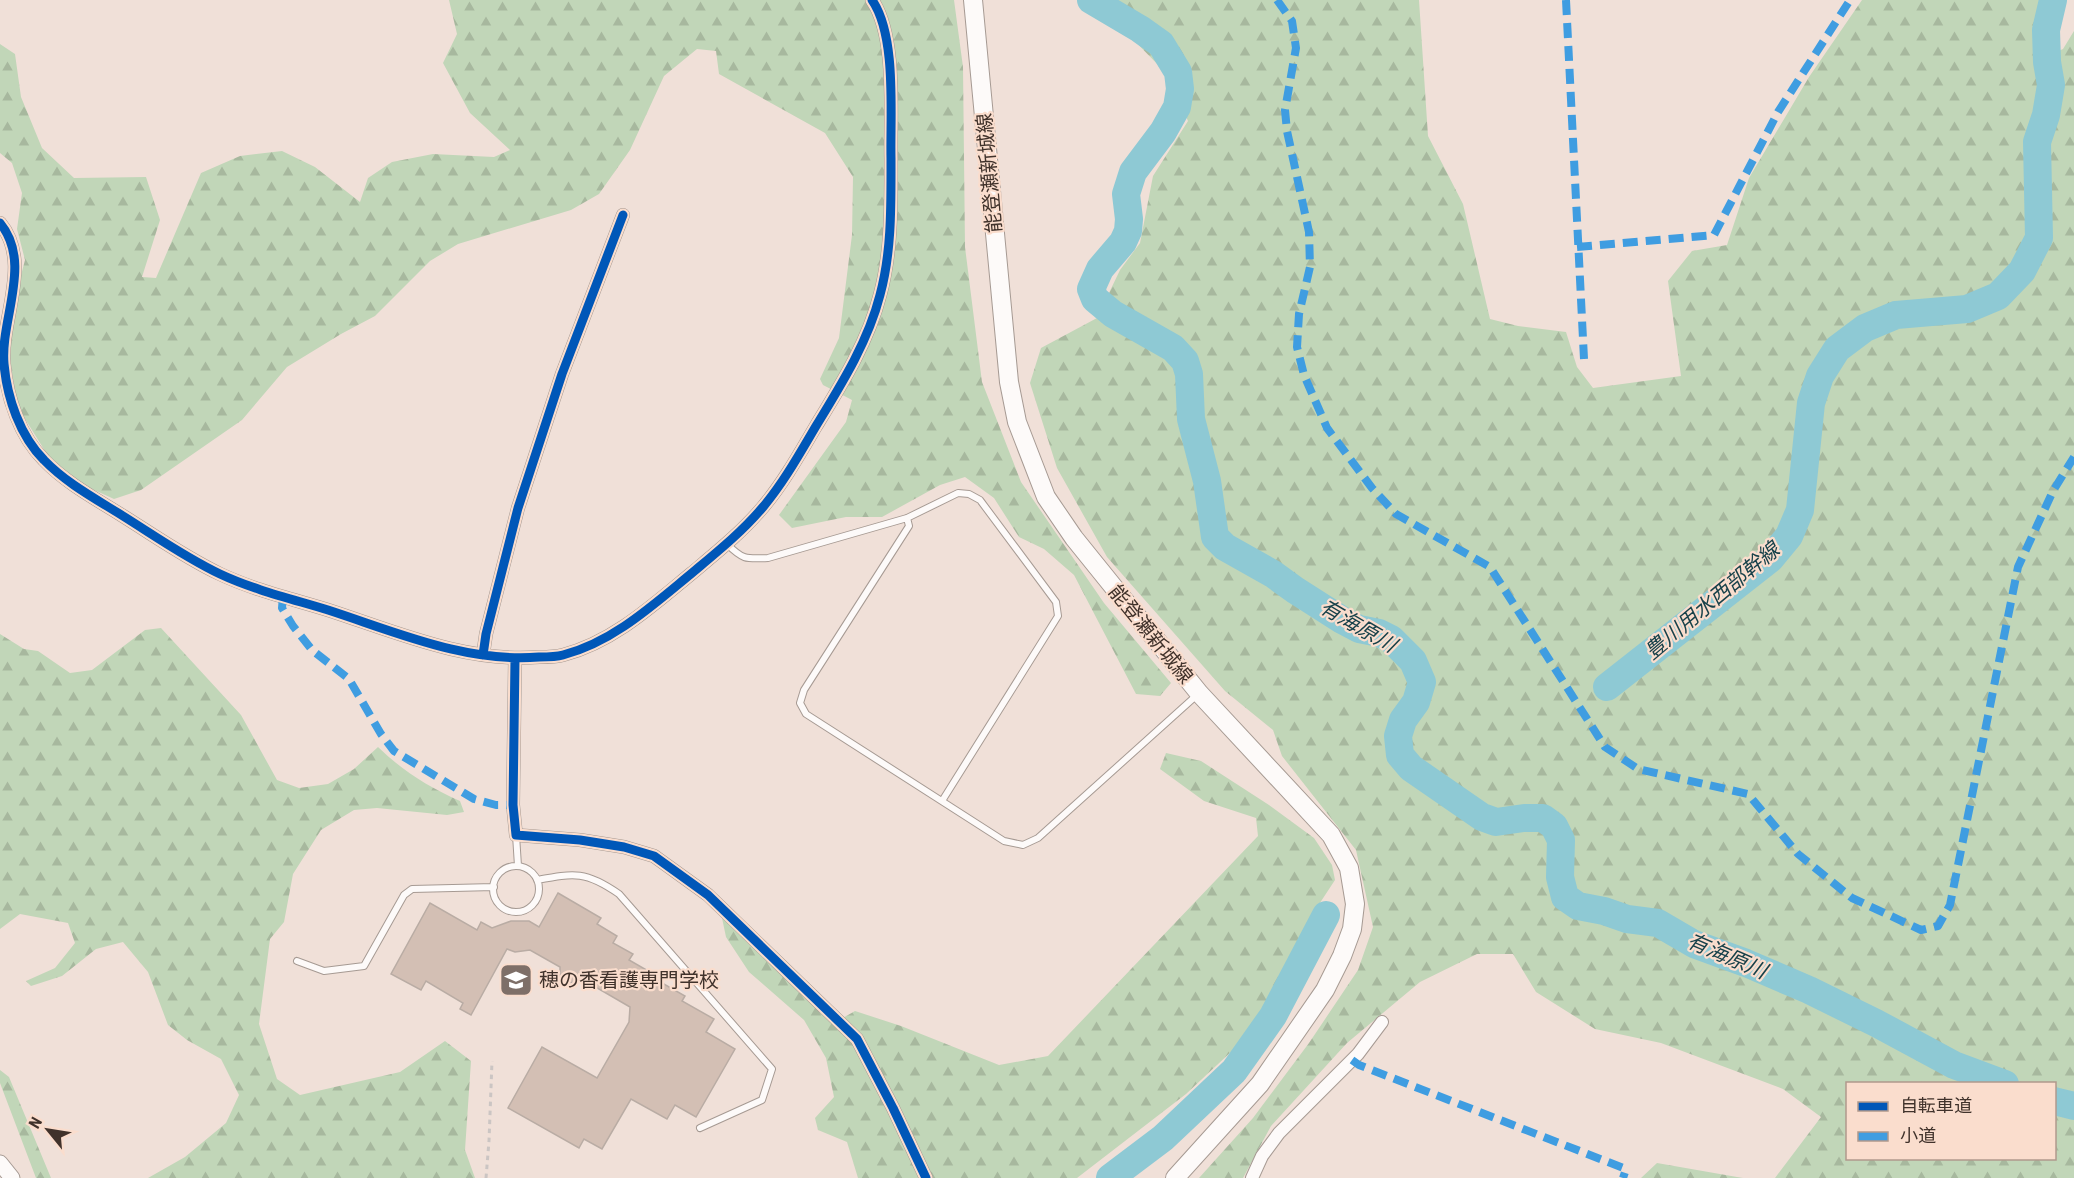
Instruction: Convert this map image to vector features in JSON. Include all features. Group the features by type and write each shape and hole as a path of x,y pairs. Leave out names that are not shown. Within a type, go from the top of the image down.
{"main road":[{"name":"能登瀬新城線","path":"974,0 1009,382 1017,422 1046,497 1074,538 1199,693 1331,835 1349,868 1356,904 1352,929 1325,990 1260,1084 1175,1178"}],"street":[{"path":"0,223 11,239 14,255 14,280 6,325 4,363 10,395 24,434 44,460 75,485 186,555 223,575 459,652 515,659 562,655 602,639 642,614 727,544 763,507 794,464 832,400 862,342 880,296 889,248 891,194 889,44 879,9 872,0"},
{"path":"483,655 486,634 518,508 562,374 623,215"},
{"path":"515,659 513,805 516,835 580,840 624,847 654,856 708,895 857,1039 926,1178"},
{"path":"1252,1178 1262,1156 1280,1133 1358,1054 1382,1022"},
{"path":"0,1163 12,1178"}],"lane":[{"path":"727,544 739,556 747,559 768,558 906,518 958,493 969,494 980,501 1056,602 1058,616 942,801"},
{"path":"906,518 909,526 804,690 800,703 806,714 1004,841 1023,845 1038,838 1199,693"},
{"path":"516,835 518,866"},
{"path":"518,866 526,868 537,880 538,895 535,902 522,911 514,912 501,906 494,894 494,887 499,874 505,869 518,866"},
{"path":"537,880 578,874 600,880 619,894 772,1069 762,1100 700,1128"},
{"path":"297,961 324,971 364,966 404,895 412,889 494,887"}],"path":[{"path":"486,1178 492,1061"}],"green space":[{"path":"449,0 954,0 963,67 965,247 982,382 1021,482 1104,603 1171,683 1160,696 1136,694 1074,575 1044,549 1019,537 994,498 965,477 940,485 882,517 846,517 792,528 779,515 846,422 852,400 823,385 820,379 839,338 852,235 853,177 825,133 719,74 716,51 697,49 664,76 630,150 599,194 571,210 458,244 430,261 375,316 287,367 242,420 141,490 114,499 81,484 50,459 17,406 10,359 13,306 25,260 17,229 22,193 12,163 0,153 0,44 15,54 21,97 42,148 74,178 146,177 160,220 142,277 156,278 201,173 240,156 282,151 315,167 360,202 368,178 392,162 433,154 494,157 510,150 470,113 443,63 457,34"},
{"path":"1083,0 1419,0 1428,136 1463,204 1490,319 1518,326 1566,332 1577,367 1593,388 1681,376 1668,281 1692,251 1727,245 1749,178 1809,77 1862,0 2049,0 2038,18 2037,60 2063,49 2074,31 2074,1178 1775,1178 1821,1117 1783,1089 1661,1043 1595,1029 1536,992 1513,954 1477,954 1420,982 1347,1043 1271,1126 1243,1178 1199,1178 1253,1118 1309,1043 1358,970 1373,927 1356,850 1282,756 1273,730 1225,691 1107,557 1057,468 1030,383 1041,348 1097,318 1120,270 1140,243 1153,176 1188,121 1167,74 1118,24"},
{"path":"161,628 241,715 277,780 299,788 328,784 354,769 378,747 416,778 460,801 464,812 447,815 377,808 354,810 321,830 293,874 284,922 270,939 259,1024 277,1079 300,1095 400,1072 445,1041 471,1061 465,1150 475,1178 148,1178 185,1157 226,1123 239,1095 221,1059 187,1040 168,1025 148,972 123,942 96,949 62,976 31,986 26,981 55,968 75,943 68,923 20,914 0,929 0,634 24,649 38,651 70,673 92,670 145,630"},
{"path":"1166,753 1201,761 1269,805 1314,838 1332,865 1335,880 1312,915 1248,1036 1186,1094 1077,1178 858,1178 847,1142 818,1130 815,1118 834,1097 826,1058 804,1020 749,972 726,937 722,918 777,966 834,1023 855,1011 901,1026 999,1065 1048,1056 1258,836 1256,818 1204,801 1160,769"},
{"path":"0,1070 9,1077 51,1178 36,1178 0,1083"},
{"path":"1657,1163 1737,1177 1743,1178 1641,1178"}],"building":[{"path":"558,893 601,918 597,924 617,936 613,943 633,954 629,960 650,972 648,975 685,996 682,1001 714,1019 706,1032 735,1049 696,1117 675,1105 667,1119 631,1099 602,1149 584,1139 579,1148 508,1108 542,1047 597,1078 629,1022 630,1007 587,982 560,983 560,967 530,950 515,952 507,949 471,1015 460,1009 463,1003 426,981 421,990 391,974 430,903 477,930 481,922 492,928 511,921 529,921 539,927"}],"waterway":[{"name":"有海原川","path":"1091,0 1161,44 1178,72 1180,89 1177,107 1163,132 1133,172 1126,194 1128,231 1123,242 1100,269 1091,289 1095,299 1113,314 1173,348 1185,361 1189,374 1191,419 1207,481 1215,537 1225,547 1273,574 1342,620 1359,629 1379,633 1391,639 1413,661 1422,682 1416,702 1403,720 1398,736 1400,755 1411,768 1482,817 1496,822 1543,818 1554,826 1561,840 1560,877 1565,897 1578,906 1604,911 1627,919 1658,923 1694,944 1809,990 1954,1065 2000,1082"},
{"name":"豊川用水西部幹線","path":"1607,687 1770,559 1789,536 1800,510 1811,403 1820,376 1837,349 1865,328 1896,315 1967,309 1998,296 2022,271 2039,238 2037,142 2046,115 2051,85 2047,62 2046,30 2053,0"},
{"name":"豊川用水西部幹線","path":"1110,1178 1163,1138 1234,1071 1273,1016 1326,915"},
{"name":"有海原川","path":"2056,1102 2074,1106"}],"marked path":[{"path":"1277,0 1292,21 1296,48 1285,110 1287,131 1309,232 1310,267 1299,314 1297,347 1304,375 1327,428 1372,488 1396,514 1490,567 1605,747 1638,769 1748,794 1798,854 1852,898 1921,930 1938,926 1950,905 2018,567 2053,491 2074,457"},
{"path":"1566,0 1584,359"},
{"path":"1577,247 1714,235 1778,112 1850,0"},
{"path":"283,596 282,608 293,626 312,650 349,679 381,734 394,751 474,799 496,805 513,805"},
{"path":"1352,1060 1359,1065 1626,1169 1623,1178"}],"cycle path":[{"path":"0,223 9,239 14,256 15,273 4,347 8,390 16,416 28,440 44,460 62,476 183,554 207,568 246,585 458,651 512,658 563,655 599,641 632,621 747,525 771,497 791,467 844,379 861,346 875,312 884,278 891,210 889,54 880,15 872,0"},
{"path":"483,655 486,634 518,508 562,374 623,215"},
{"path":"515,659 513,805 516,835 580,840 624,847 654,856 708,895 857,1039 926,1178"}],"place":[{"name":"穂の香看護専門学校","path":"516,980"}]}
